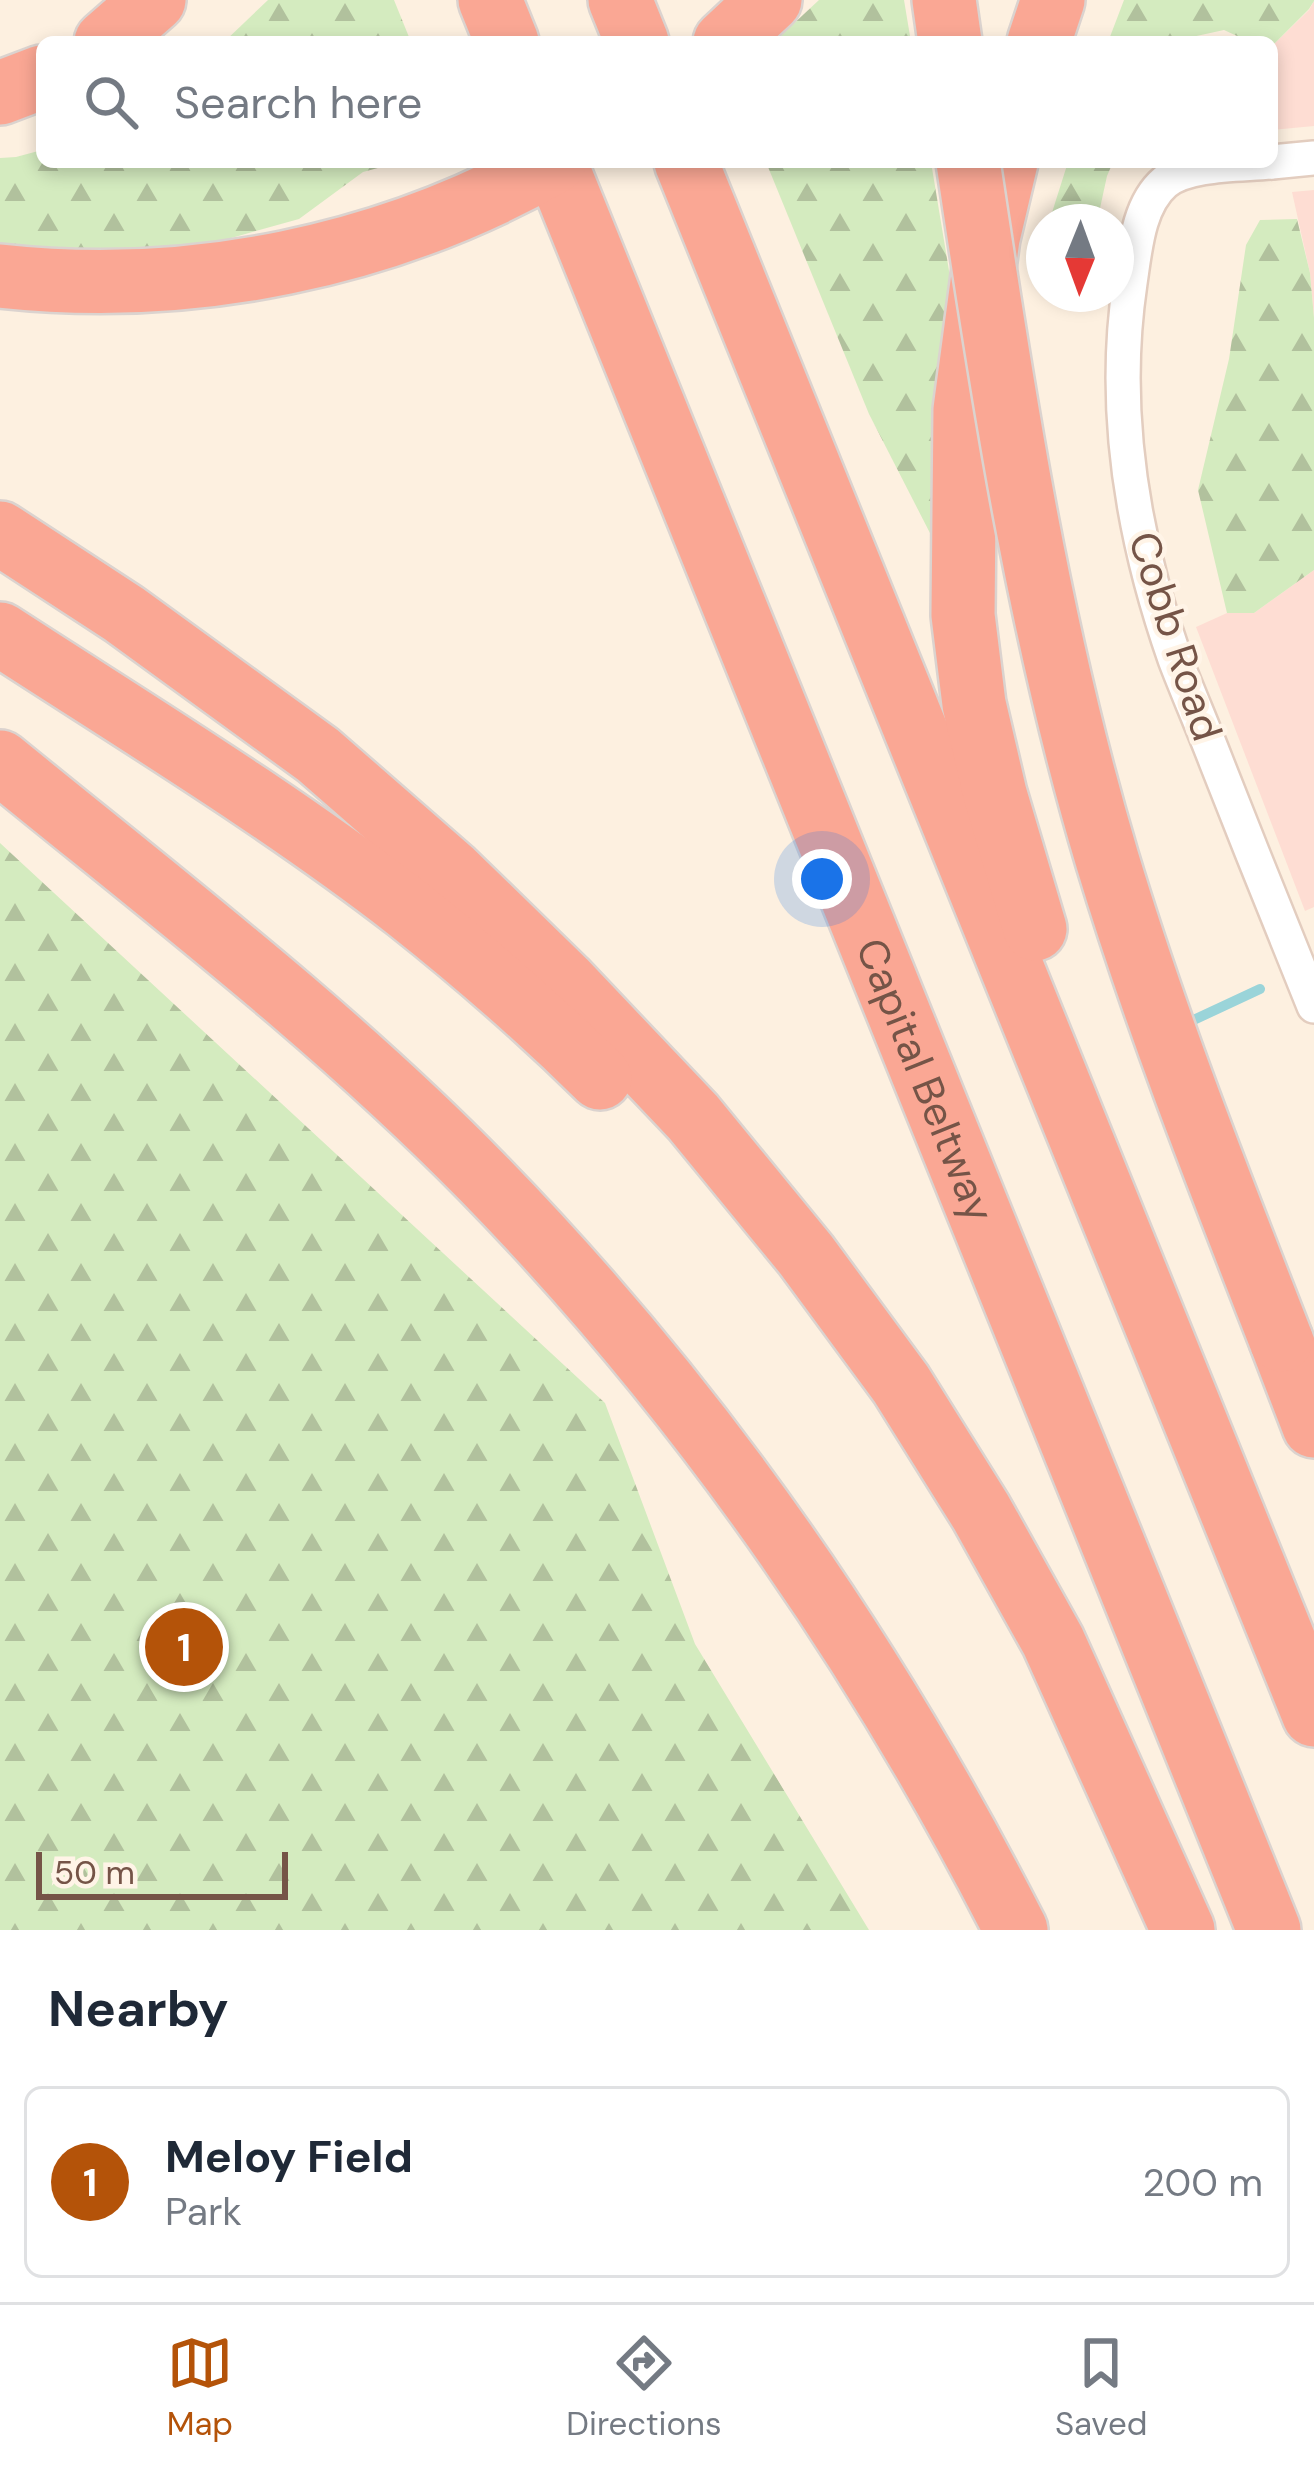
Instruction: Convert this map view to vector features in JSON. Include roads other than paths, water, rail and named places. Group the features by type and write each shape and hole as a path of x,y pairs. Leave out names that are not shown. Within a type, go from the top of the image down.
{"highway":[{"path":"113,36 154,0"},
{"path":"490,0 505,36"},
{"path":"620,0 635,36"},
{"path":"731,36 770,0"},
{"path":"944,0 949,36"},
{"path":"1041,36 1052,0"},
{"path":"0,93 36,79"},
{"path":"0,276 50,281 154,280 237,272 424,225 544,168"},
{"name":"Capital Beltway","path":"556,168 1269,1930"},
{"path":"688,168 1314,1715"},
{"path":"969,168 1022,497 1068,713 1107,858 1154,1003 1314,1426"},
{"path":"1005,168 988,238 965,410 963,615 974,704 995,794 1162,1337"},
{"path":"0,533 124,614 318,755 468,888 693,1117 806,1255 901,1384 981,1512 1053,1641 1175,1912"},
{"path":"0,634 282,819 407,909 542,1021 669,1146 780,1277 875,1403 1036,1656 1175,1912"},
{"path":"0,762 279,989 385,1084 482,1177 592,1296 690,1416 799,1562 876,1678 966,1831 1016,1930"},
{"path":"1280,1340 1314,1408"}],"street":[{"name":"Cobb Road","path":"1278,161 1314,158"},
{"name":"Cobb Road","path":"1207,168 1177,174 1162,184 1150,200 1135,248 1126,311 1124,440 1148,569 1175,658 1314,1006"}],"waterway":[{"path":"1185,1024 1260,989"}],"place":[{"name":"Meloy Field","path":"184,1647"}]}
